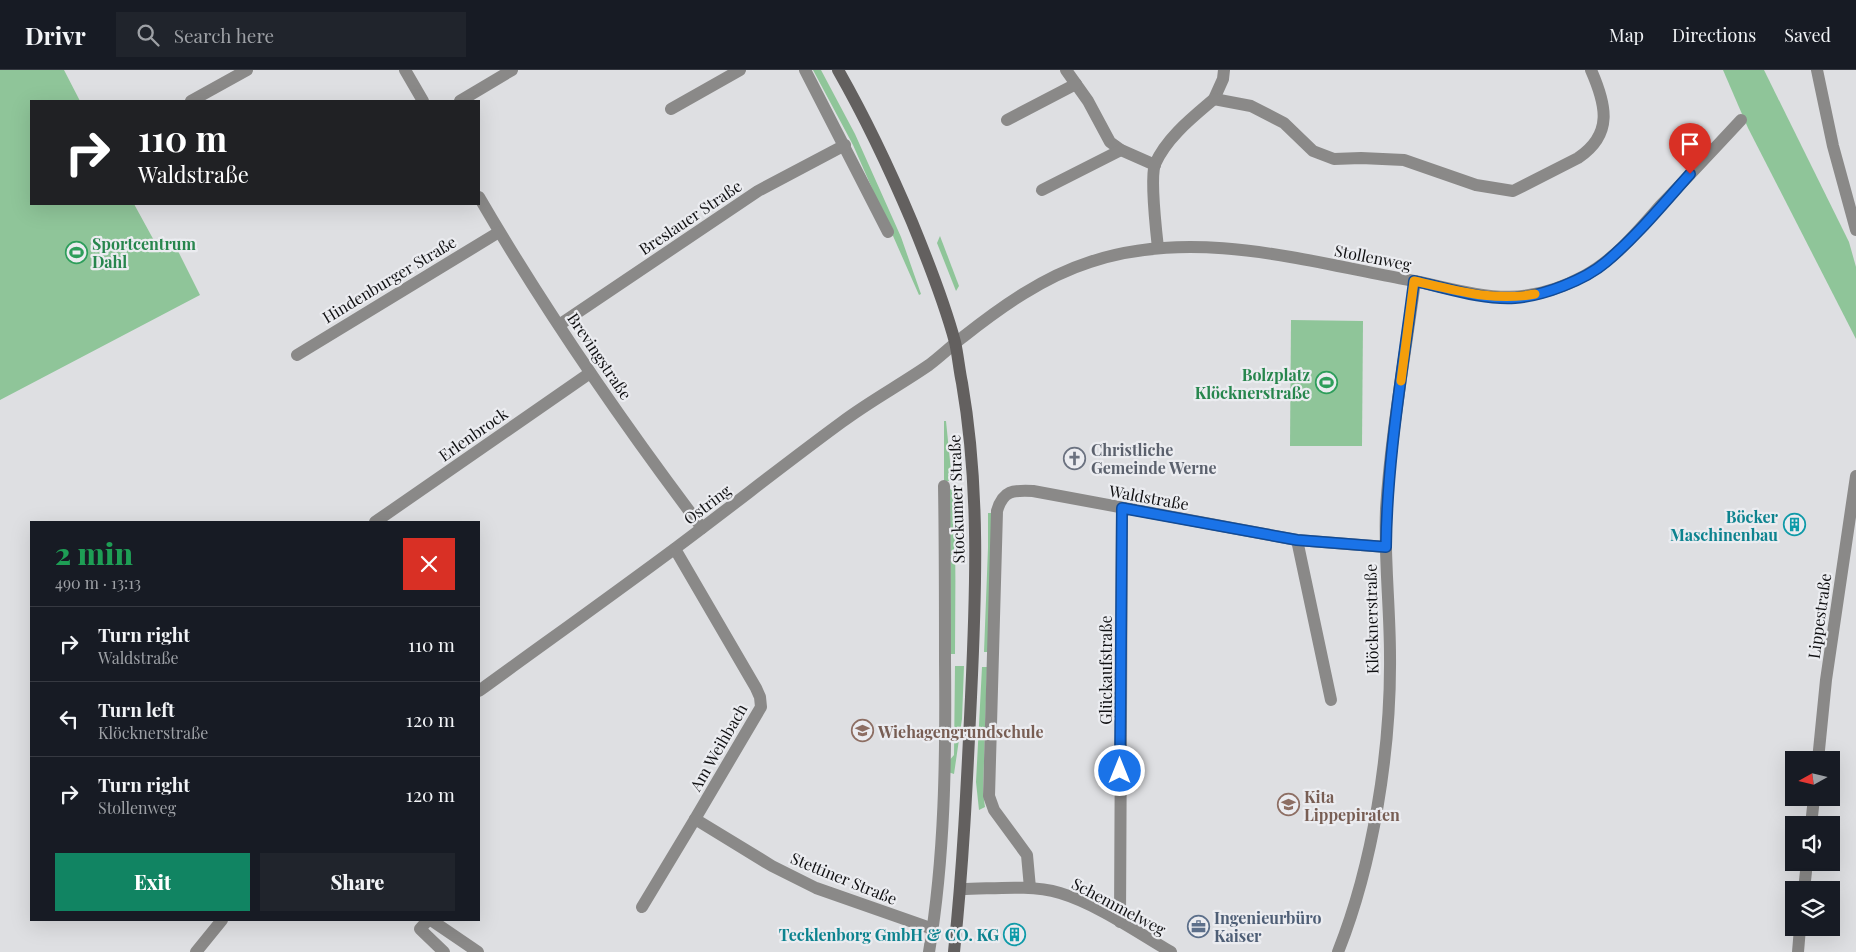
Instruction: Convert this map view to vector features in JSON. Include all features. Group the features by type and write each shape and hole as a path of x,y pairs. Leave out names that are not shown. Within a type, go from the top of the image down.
{"main road":[{"name":"Stockumer Straße","path":"838,70 859,107 892,174 923,249 955,343 969,425 975,500 976,552 973,658 961,889 954,952"}],"street":[{"path":"193,100 248,70"},
{"path":"405,70 422,100"},
{"path":"462,100 512,70"},
{"path":"671,109 740,70"},
{"path":"805,70 888,232"},
{"path":"1066,70 1088,101 1110,142 1121,150 1155,165"},
{"path":"1158,248 1154,198 1155,165 1166,146 1185,124 1214,99 1223,79 1224,70"},
{"path":"1214,99 1251,106 1284,124 1313,151 1334,159 1404,160 1476,186 1513,191 1578,158 1588,151 1598,137 1605,119 1604,105 1601,91 1591,70"},
{"path":"1817,70 1853,209 1856,230"},
{"path":"1007,120 1076,84"},
{"name":"Stollenweg","path":"955,343 1017,298 1062,273 1106,257 1158,248 1210,247 1253,252 1414,281 1483,296 1516,298 1560,287 1583,277 1605,263 1741,120"},
{"name":"Breslauer Straße","path":"559,325 758,191 845,145"},
{"path":"1042,190 1121,150"},
{"name":"Brevingstraße","path":"480,199 499,232 590,373 702,528"},
{"name":"Hindenburger Straße","path":"296,355 499,232"},
{"name":"Klöcknerstraße","path":"1338,952 1355,904 1378,799 1387,727 1390,658 1386,510 1414,281"},
{"name":"Ostring","path":"480,690 675,549 846,419 930,364 955,343"},
{"name":"Erlenbrock","path":"376,521 590,373"},
{"name":"Lippestraße","path":"1819,751 1828,670 1856,476"},
{"name":"Stockumer Straße","path":"929,952 943,818 945,735 944,486"},
{"name":"Waldstraße","path":"1030,888 1027,855 994,810 989,796 997,511 1005,495 1012,492 1033,491 1297,540 1386,547"},
{"name":"Glückaufstraße","path":"1120,922 1122,508"},
{"path":"1297,540 1331,700"},
{"name":"Am Weihbach","path":"642,907 761,707 760,696 675,549"},
{"name":"Stettiner Straße","path":"696,819 772,866 816,888 932,929"},
{"name":"Schemmelweg","path":"961,889 1030,888 1060,893 1078,900 1120,922 1171,952"},
{"path":"196,952 221,921"},
{"path":"429,921 420,929 444,952"},
{"path":"432,921 478,952"},
{"path":"1798,952 1799,936"}],"green space":[{"name":"Sportcentrum Dahl","path":"0,70 64,70 79,100 30,100 30,205 135,205 157,246 177,249 200,295 0,400"},
{"path":"813,70 821,70 855,134 901,237 921,294 919,295 853,145"},
{"path":"1723,70 1764,70 1849,242 1856,267 1856,339 1748,128"},
{"path":"940,236 959,286 956,291 937,243"},
{"name":"Bolzplatz Klöcknerstraße","path":"1291,320 1363,321 1362,446 1290,446"},
{"path":"944,421 946,421 952,481 944,481"},
{"path":"950,489 952,490 955,531 955,654 951,654"},
{"path":"988,513 992,513 988,652 984,652 988,548"},
{"path":"955,666 964,666 962,719 954,774 948,772 948,762 954,755"},
{"path":"982,667 987,667 983,793 985,807 979,810 976,782"}],"slow traffic":[{"path":"1401,381 1414,281 1483,296 1516,298 1535,294"}],"place":[{"name":"Sportcentrum Dahl","path":"76,252"},
{"name":"Bolzplatz Klöcknerstraße","path":"1326,383"},
{"name":"Christliche Gemeinde Werne","path":"1075,458"},
{"name":"Böcker Maschinenbau","path":"1794,525"},
{"name":"Wiehagengrundschule","path":"862,731"},
{"name":"Kita Lippepiraten","path":"1288,805"},
{"name":"Ingenieurbüro Kaiser","path":"1198,926"},
{"name":"Tecklenborg GmbH & CO. KG","path":"1015,934"}],"route":[{"path":"1120,771 1122,508 1297,540 1386,547 1386,510 1390,470 1414,281 1483,296 1516,298 1560,287 1583,277 1605,263 1690,174"}]}
